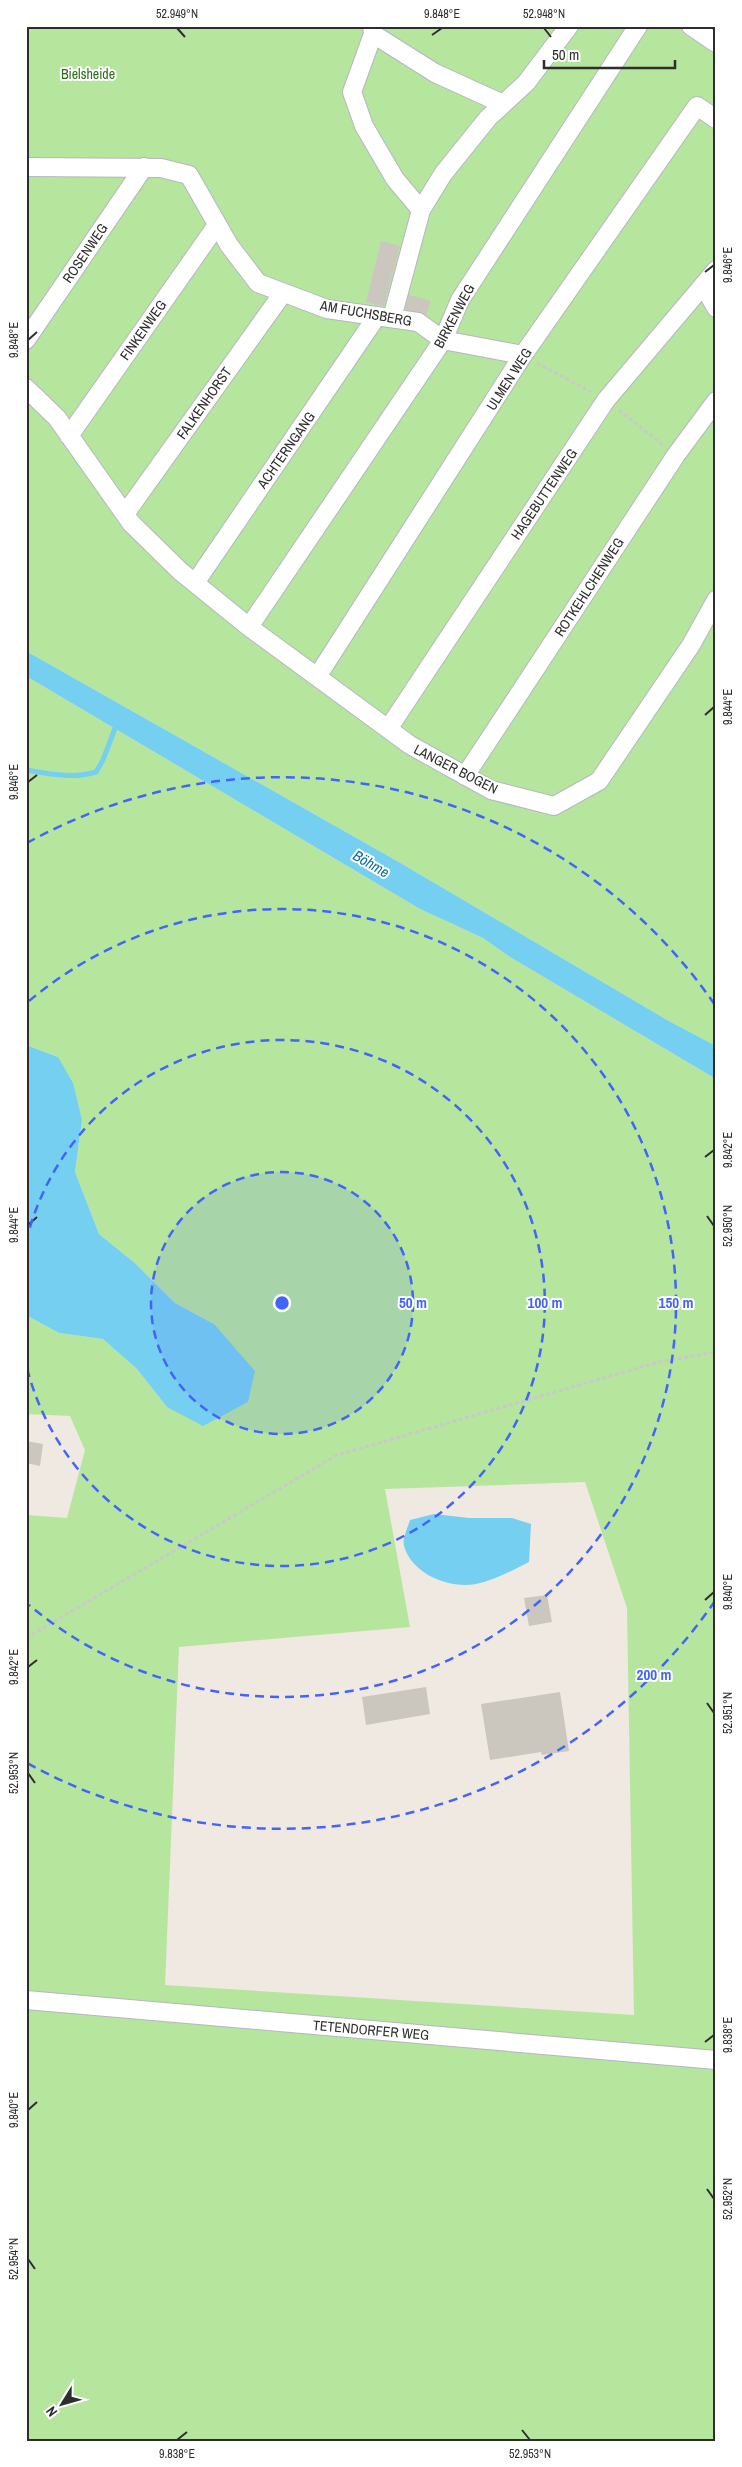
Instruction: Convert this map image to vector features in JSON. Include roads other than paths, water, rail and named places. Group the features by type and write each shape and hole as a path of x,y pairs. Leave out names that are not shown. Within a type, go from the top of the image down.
{"street":[{"name":"ACHTERNGANG","path":"194,583 385,317 421,210 444,174 488,118 526,82 569,26"},
{"name":"BIRKENWEG","path":"249,627 443,340 460,300 638,26"},
{"path":"691,26 716,42"},
{"path":"421,210 395,179 364,126 352,92 373,30 435,73 503,104"},
{"name":"ULMEN WEG","path":"317,677 523,355 697,106 716,119"},
{"name":"AM FUCHSBERG","path":"26,166 144,167 161,168 189,174 229,245 258,284 327,310 418,322 443,340 523,355"},
{"name":"ROSENWEG","path":"26,340 144,167"},
{"name":"FINKENWEG","path":"69,436 217,225"},
{"name":"HAGEBUTTENWEG","path":"388,729 606,400 716,270"},
{"path":"704,286 716,308"},
{"name":"FALKENHORST","path":"125,514 283,293"},
{"path":"26,388 57,418 131,523 194,583 249,627"},
{"name":"ROTKEHLCHENWEG","path":"465,776 676,455 716,401"},
{"name":"LANGER BOGEN","path":"249,627 410,745 491,790 554,806 598,781 691,645 716,600"},
{"name":"TETENDORFER WEG","path":"26,2000 716,2060"}],"water":[{"name":"Böhme","path":"26,651 397,861 667,1020 716,1046 716,1079 510,957 483,938 420,909 26,676"},
{"path":"26,1045 58,1057 73,1083 82,1120 75,1172 99,1234 136,1264 175,1303 214,1324 255,1371 248,1402 203,1426 167,1407 137,1369 103,1339 59,1333 26,1315"},
{"path":"434,1514 469,1518 512,1518 531,1524 529,1562 497,1577 476,1584 465,1585 443,1582 423,1572 408,1556 404,1546 404,1537 410,1520"}],"waterway":[{"path":"26,770 70,775 96,772 103,760 117,723"}],"park label":[{"name":"Bielsheide","path":"88,74"}]}
